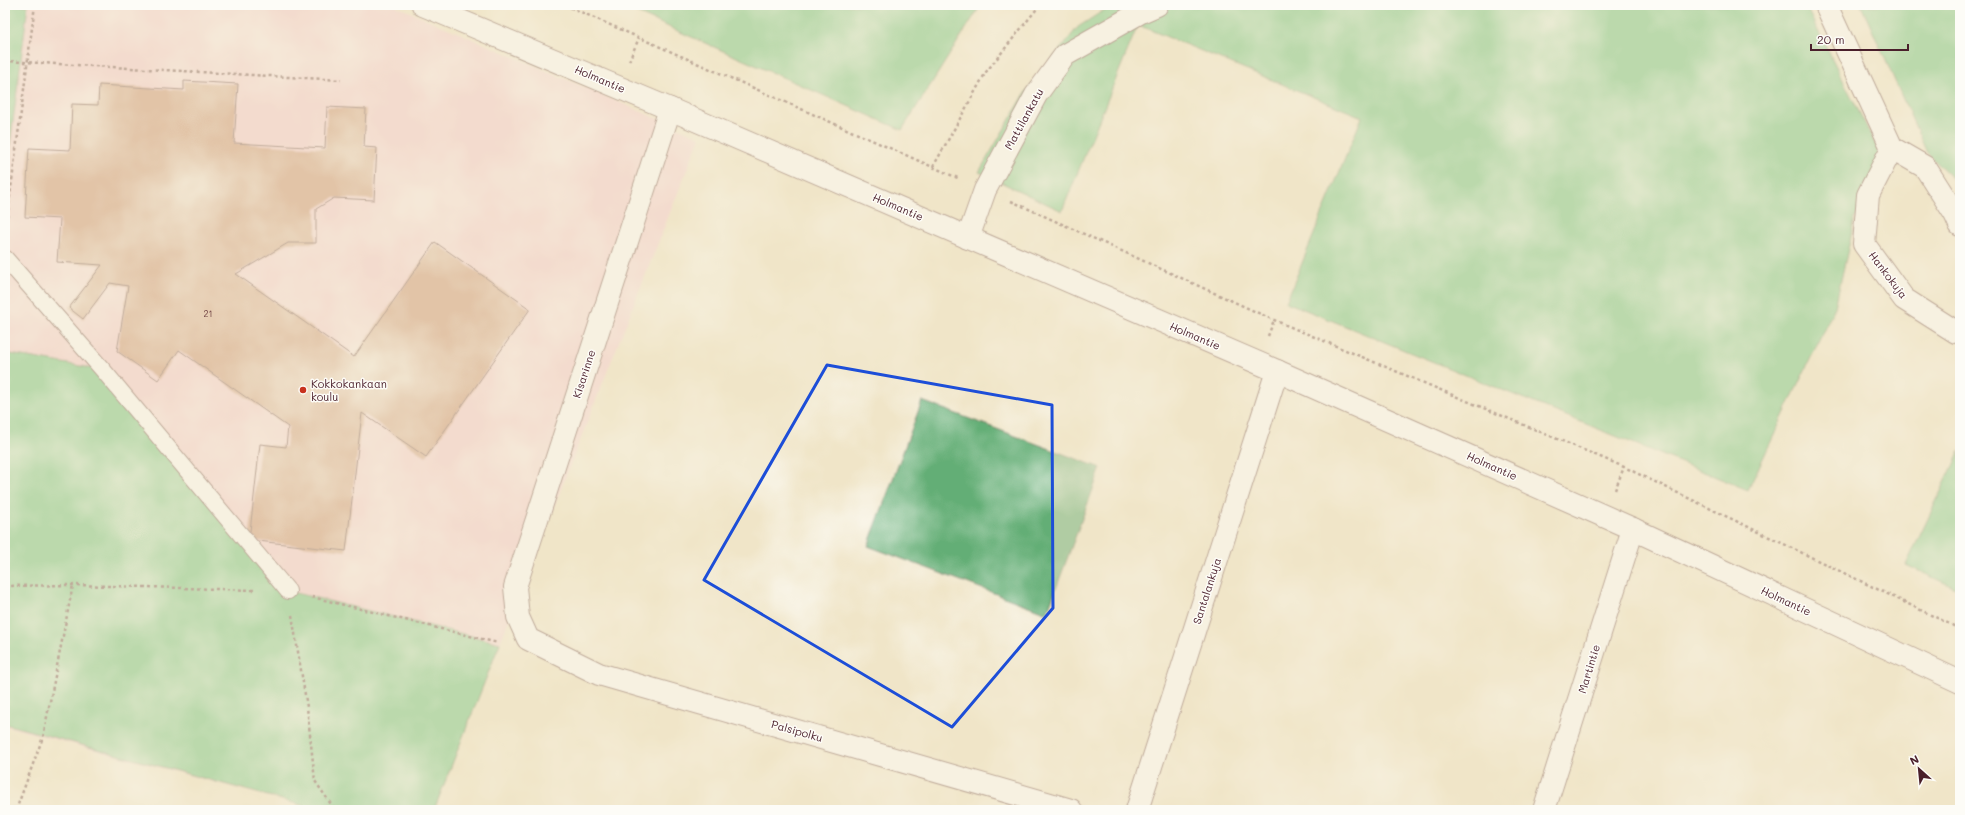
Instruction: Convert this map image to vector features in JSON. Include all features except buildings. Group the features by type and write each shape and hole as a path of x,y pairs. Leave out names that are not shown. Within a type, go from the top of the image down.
{"street":[{"name":"Holmantie","path":"423,5 670,109 1277,371 1633,529 1960,682"},
{"name":"Mattilankatu","path":"968,238 985,190 1036,95 1066,55 1141,12 1157,5"},
{"path":"1826,5 1892,148 1925,167 1956,214 1960,225"},
{"name":"Kisarinne","path":"528,640 518,617 515,587 670,109"},
{"name":"Hankokuja","path":"1892,148 1868,195 1864,244 1904,300 1956,332 1960,332"},
{"name":"Santalankuja","path":"1137,810 1277,371"},
{"name":"Martintie","path":"1544,810 1633,529"},
{"name":"Palsipolku","path":"528,640 599,674 1071,810"}],"lane":[{"path":"5,258 103,370 288,591"}],"path":[{"path":"5,234 35,5"},
{"path":"565,5 985,190 1274,320 1624,467 1960,629"},
{"path":"933,167 986,72 1040,5"},
{"path":"5,61 341,80"},
{"path":"5,586 73,585 288,591 500,643 528,640"},
{"path":"16,810 43,737 73,585"},
{"path":"288,591 307,708 315,781 335,810"}],"highlighted area":[{"path":"827,365 1052,405 1053,608 952,727 704,580"}],"shaded area":[{"name":"Kokkokankaan koulu","path":"5,5 394,5 700,137 434,810 317,810 5,726"}],"green space":[{"path":"6,5 28,5 5,184 5,14"},
{"path":"637,5 981,5 902,130 637,13"},
{"path":"1112,5 1805,5 1887,167 1855,218 1835,307 1748,490 1286,302 1362,117 1138,25 1062,211 979,172 1027,90 1078,27"},
{"path":"1861,5 1960,5 1960,185 1927,153"},
{"path":"5,353 103,370 288,591 500,643 434,810 319,810 5,724"},
{"path":"922,401 1101,468 1047,613 868,546"},
{"path":"1960,451 1960,590 1906,565"}],"place":[{"name":"Kokkokankaan koulu","path":"303,390"}]}
